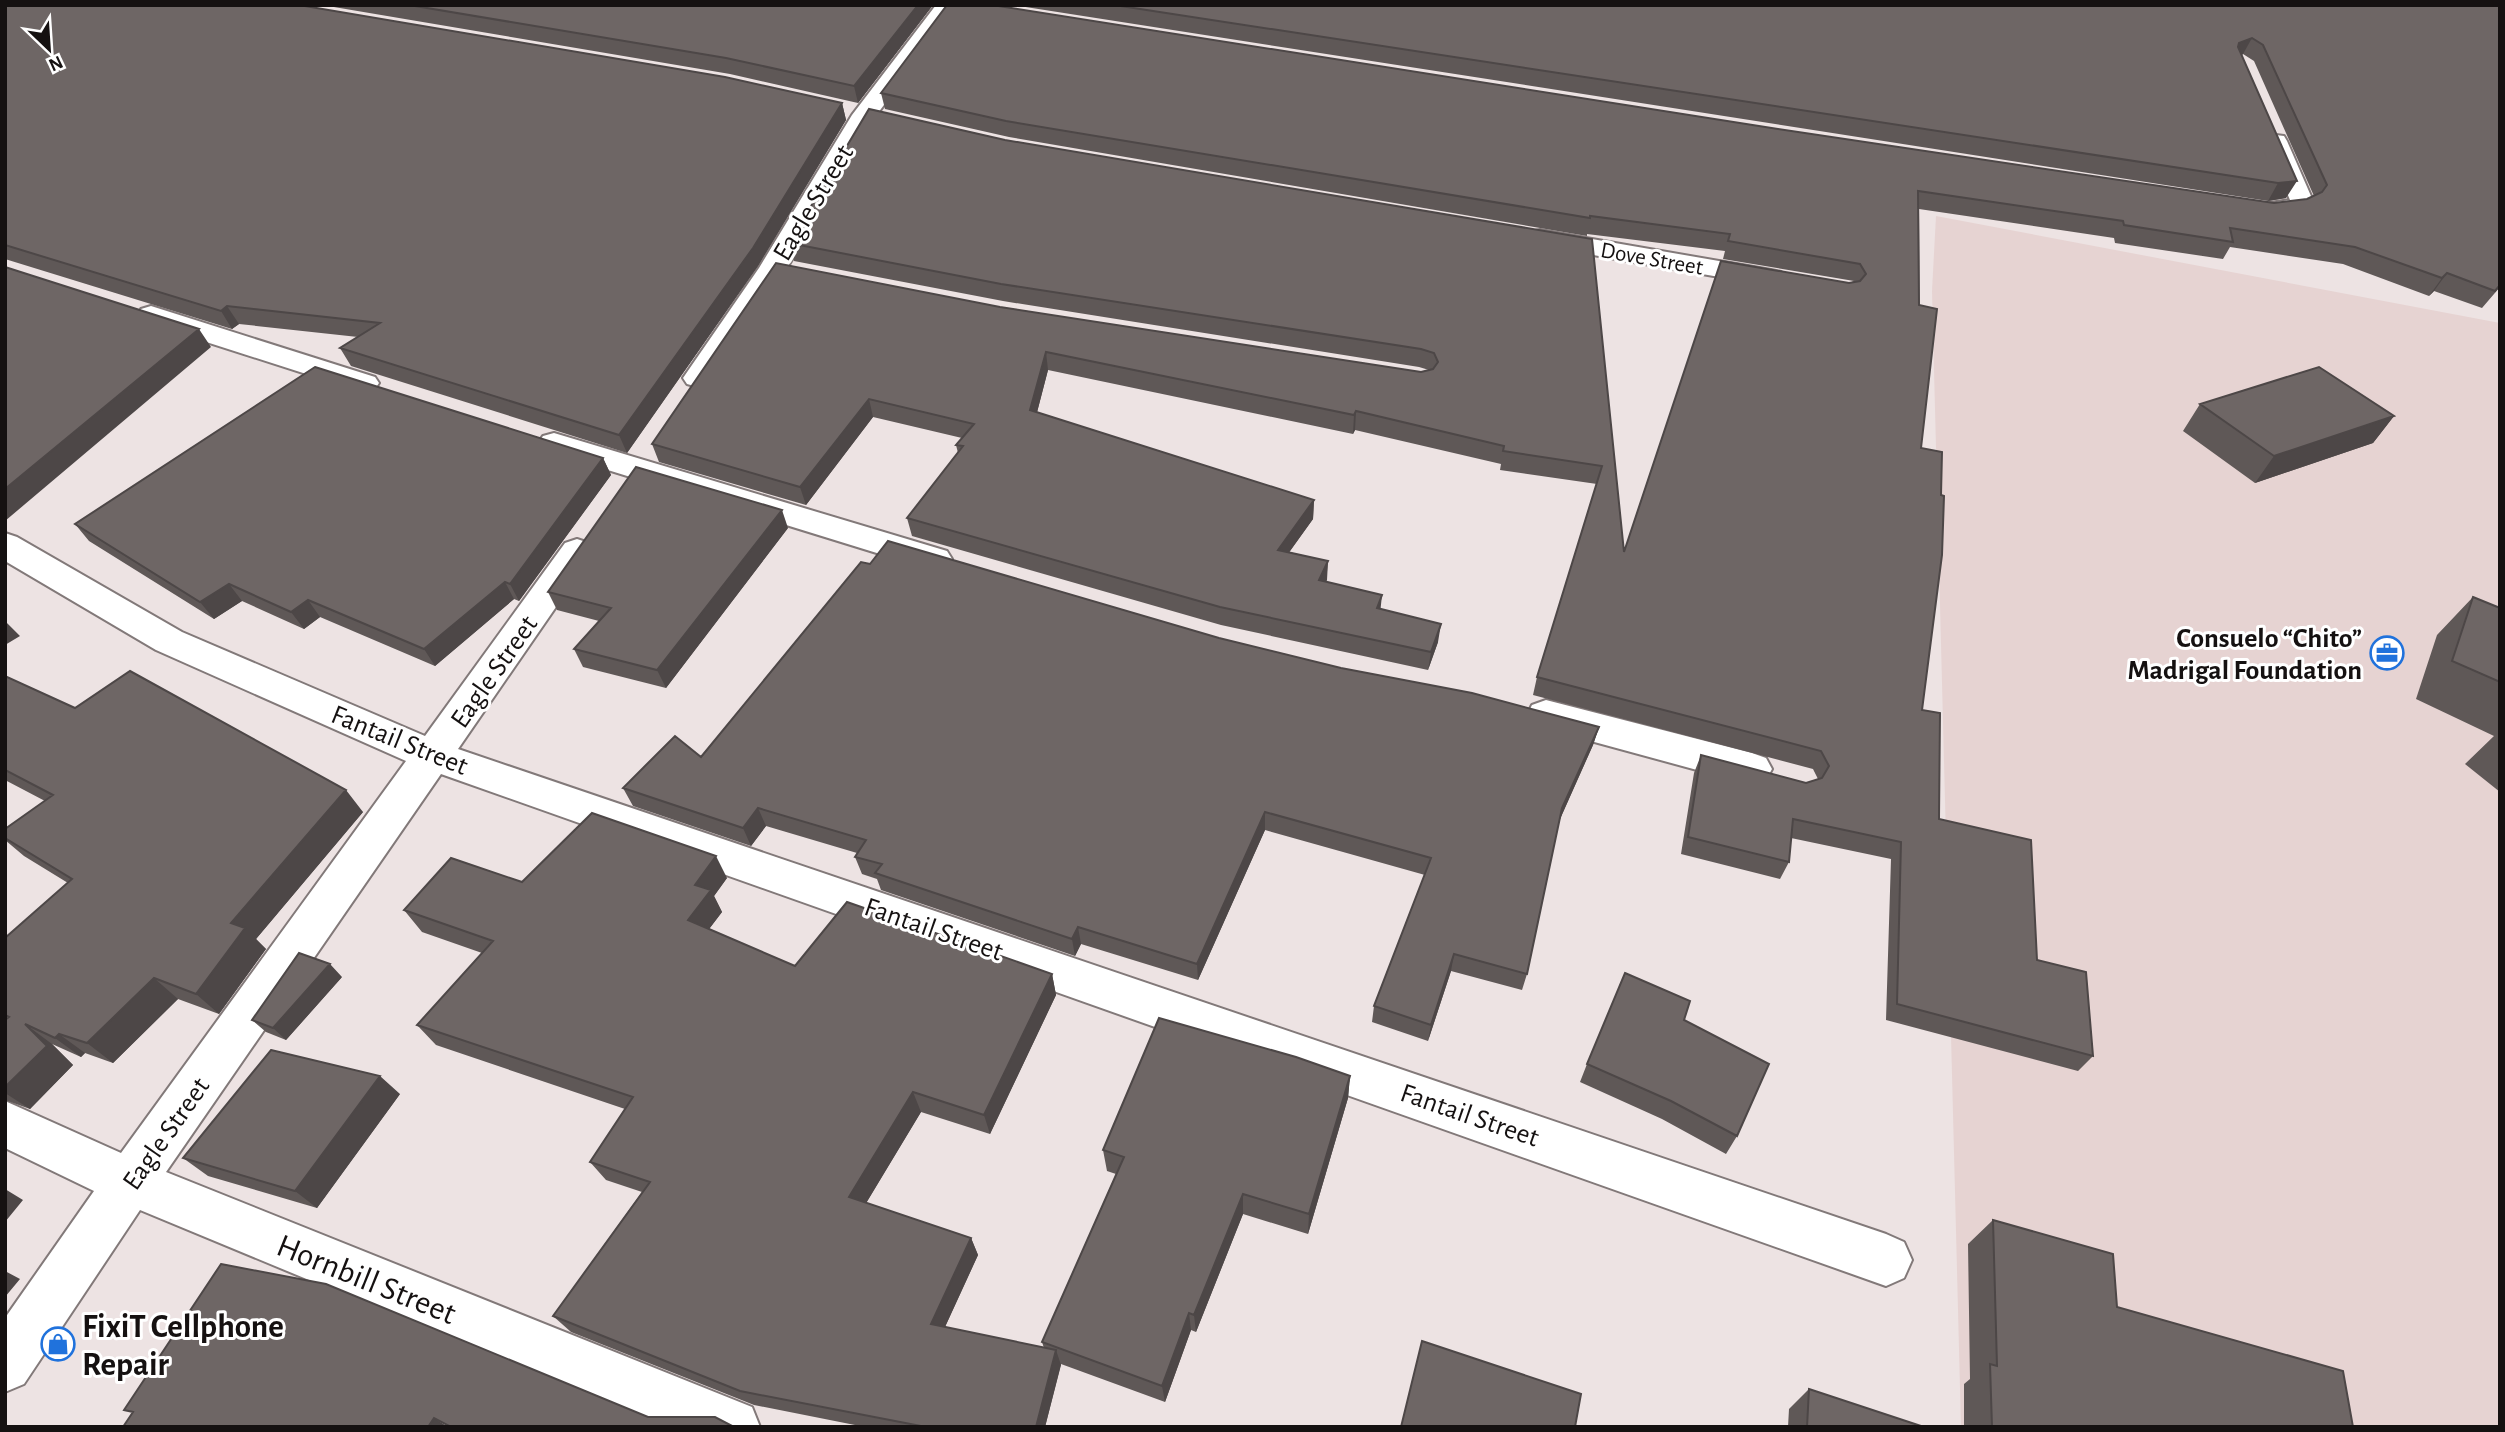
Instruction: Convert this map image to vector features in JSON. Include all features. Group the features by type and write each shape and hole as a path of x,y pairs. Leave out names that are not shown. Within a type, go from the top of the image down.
{"street":[{"name":"Eagle Street","path":"681,402 786,271 864,115 955,6"},
{"path":"2237,206 2264,210"},
{"name":"Dove Street","path":"1514,234 1802,283"},
{"path":"123,307 399,394"},
{"path":"530,435 971,569"},
{"name":"Eagle Street","path":"5,1365 130,1182 658,435"},
{"name":"Fantail Street","path":"5,545 169,641 433,756 1886,1260"},
{"path":"1521,709 1785,778"},
{"name":"Hornbill Street","path":"5,1124 130,1182 732,1427"}],"lane":[{"path":"2264,210 2303,203 2267,121"}],"shaded area":[{"path":"1936,216 2500,323 2500,1427 1961,1427 1932,291"}],"building":[{"path":"5,5 299,5 725,77 842,103 753,248 619,435 340,348 380,323 227,306 221,311 5,245"},
{"path":"409,5 918,5 854,86 726,58"},
{"path":"947,5 992,5 1778,129 2274,203 2307,199 2322,192 2327,185 2263,45 2252,38 2239,43 2238,47 2297,181 2278,183 1114,5 2500,5 2500,285 2495,291 2447,273 2442,278 2355,247 2230,228 2233,242 2124,225 2123,221 1918,191 1919,305 1937,309 1921,448 1942,452 1941,495 1944,496 1942,555 1922,710 1940,713 1939,819 2031,840 2037,960 2086,972 2093,1056 1897,1004 1901,842 1793,819 1789,862 1688,837 1701,755 1806,783 1822,778 1829,766 1821,751 1537,677 1602,466 1503,451 1504,446 1356,411 1354,415 1046,352 1030,410 1314,500 1278,550 1328,561 1319,580 1382,595 1377,608 1441,624 1431,652 1220,607 907,518 963,446 956,445 974,424 869,399 800,487 652,444 776,263 1000,307 1421,372 1433,369 1438,362 1434,353 1421,349 1001,284 789,243 869,109 1005,140 1592,239 1624,552 1721,261 1849,283 1860,281 1866,274 1860,264 1728,241 1730,234 1590,218 1006,121 881,93"},
{"path":"5,267 199,329 5,489"},
{"path":"315,367 603,458 510,584 505,582 424,649 308,600 291,612 229,584 200,602 75,524"},
{"path":"2319,367 2394,416 2274,456 2200,404"},
{"path":"636,467 782,510 657,670 574,649 611,608 548,592"},
{"path":"888,541 1219,638 1341,668 1472,693 1599,727 1562,808 1527,974 1454,954 1431,1025 1374,1006 1431,858 1265,812 1197,964 1078,927 1072,939 875,873 882,864 855,857 866,840 758,808 743,828 623,788 675,736 701,757 861,562 870,564"},
{"path":"2473,597 2500,608 2500,682 2452,661"},
{"path":"130,671 346,790 231,923 245,928 196,994 154,978 87,1043 59,1034 55,1038 25,1024 47,1046 5,1087 5,1020 9,1017 5,1015 5,938 72,879 5,838 5,829 53,795 5,770 5,676 75,708"},
{"path":"592,813 716,856 695,885 711,890 688,920 795,966 847,902 1052,974 984,1115 913,1092 849,1197 971,1238 931,1324 1056,1350 1036,1427 926,1427 740,1391 553,1316 650,1182 590,1162 633,1097 417,1025 493,941 404,910 451,858 522,882"},
{"path":"299,953 330,964 273,1028 252,1020"},
{"path":"1625,973 1690,1001 1684,1020 1769,1064 1737,1136 1671,1101 1587,1064"},
{"path":"1159,1018 1296,1057 1350,1076 1309,1214 1243,1194 1194,1315 1189,1313 1162,1386 1042,1342 1124,1157 1103,1150"},
{"path":"271,1050 380,1076 295,1191 183,1158"},
{"path":"1993,1220 2113,1254 2117,1307 2343,1371 2353,1427 1992,1427 1990,1364 1997,1366"},
{"path":"221,1264 326,1284 648,1417 715,1417 734,1427 451,1427 434,1418 428,1427 123,1427 133,1412 124,1410"},
{"path":"1422,1341 1581,1394 1575,1427 1401,1427"},
{"path":"1809,1389 1924,1427 1807,1427"}],"place":[{"name":"Consuelo “Chito” Madrigal Foundation","path":"2387,653"},
{"name":"FixiT Cellphone Repair","path":"58,1344"}]}
